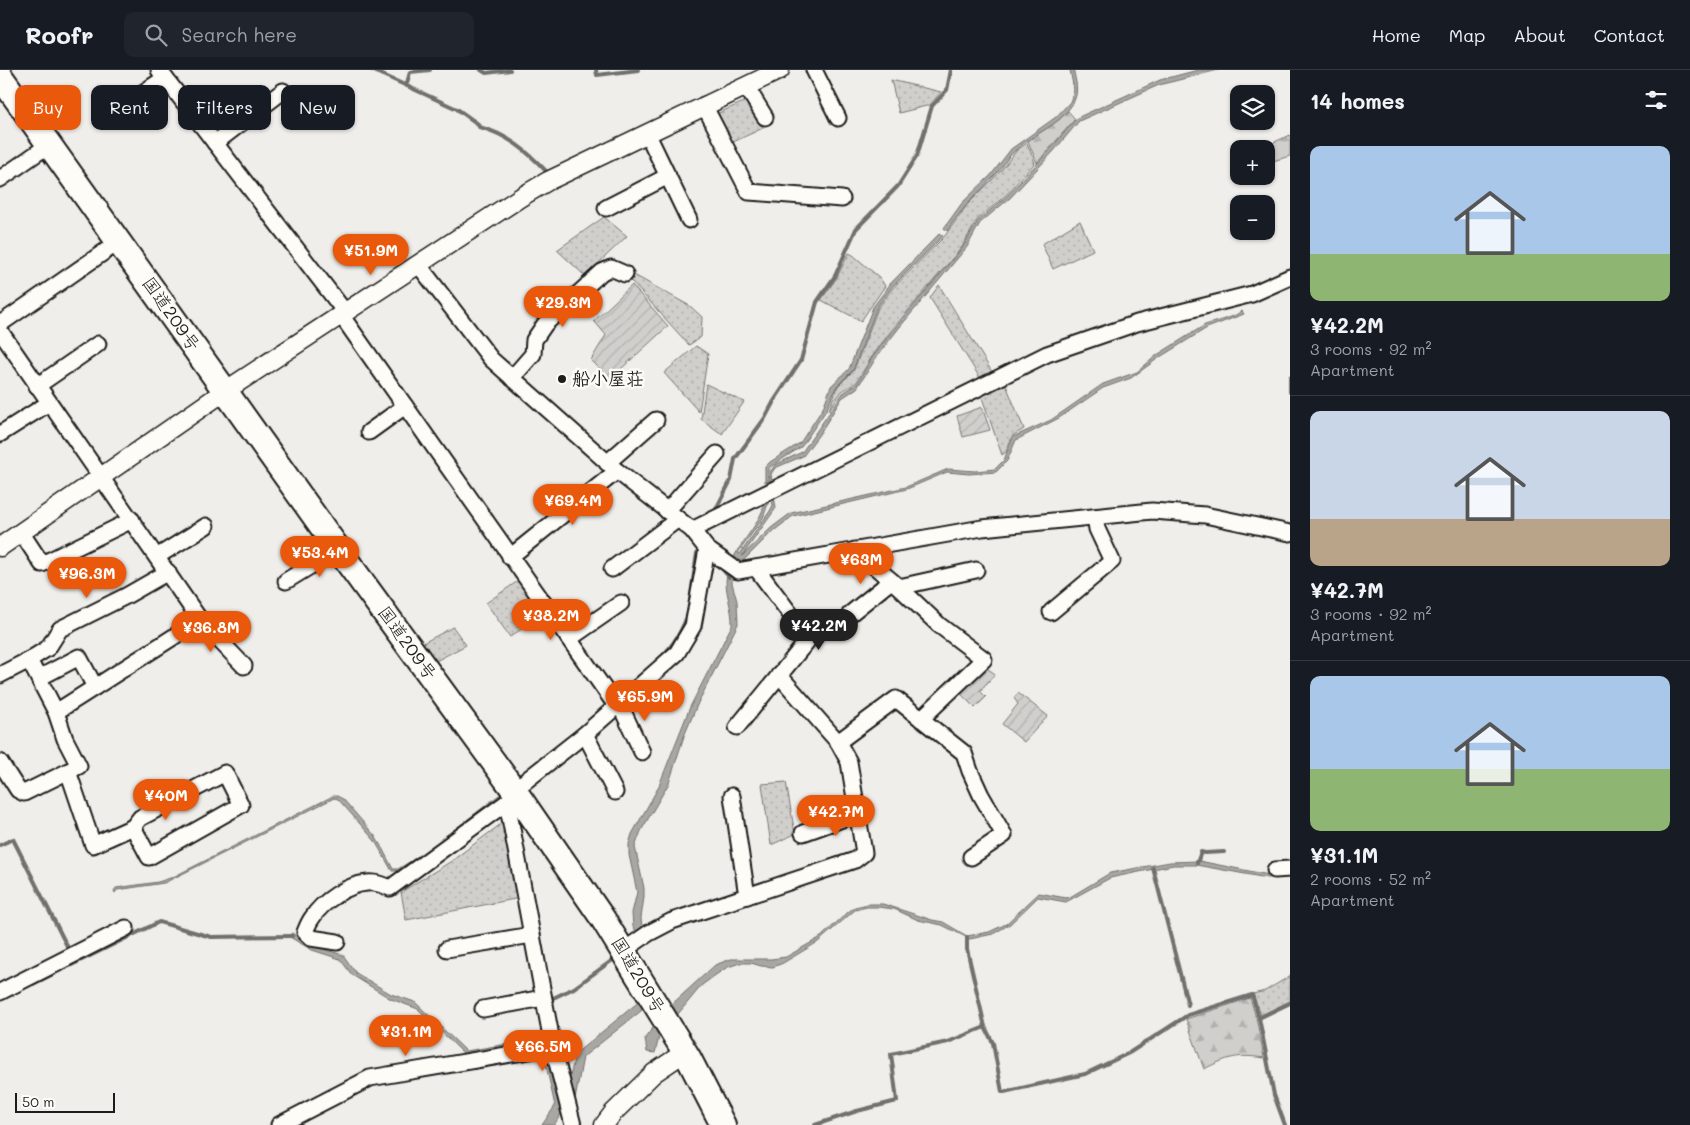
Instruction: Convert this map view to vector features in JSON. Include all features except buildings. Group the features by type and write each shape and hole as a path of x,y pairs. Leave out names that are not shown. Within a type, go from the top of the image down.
{"highway":[{"name":"国道209号","path":"0,76 120,241 513,796 604,919 685,1052 723,1125"}],"street":[{"path":"0,547 225,391 535,189 704,105 780,70"},
{"path":"814,70 838,118"},
{"path":"150,85 162,74 343,314 510,557 618,706 642,752"},
{"path":"746,86 765,117"},
{"path":"215,143 281,92"},
{"path":"704,105 749,192 842,199"},
{"path":"647,133 689,220"},
{"path":"0,179 50,144"},
{"path":"606,208 668,176"},
{"path":"0,324 120,241"},
{"path":"418,264 492,359 612,467 692,530 706,549 738,571 982,528 1152,511 1205,515 1290,533"},
{"path":"512,378 533,354 534,340 545,324 602,272 611,268 625,274"},
{"path":"692,530 1046,354 1137,323 1249,294 1290,277"},
{"path":"0,331 158,556 200,620 244,666"},
{"path":"37,386 98,344"},
{"path":"0,434 49,403"},
{"path":"369,432 405,406"},
{"path":"510,557 612,467 656,420"},
{"path":"612,569 672,515 717,454"},
{"path":"1051,612 1112,561 1097,529 1096,517"},
{"path":"22,532 42,564 132,520"},
{"path":"158,556 206,526"},
{"path":"286,581 338,549"},
{"path":"337,942 311,938 305,932 311,918 325,902 342,892 366,883 380,883 390,888 513,796 677,653 693,626 706,549"},
{"path":"855,550 939,625 984,659 921,718"},
{"path":"737,727 809,639 756,568"},
{"path":"850,614 895,584 976,570"},
{"path":"0,675 48,648 60,629 126,596 168,572"},
{"path":"569,639 621,603"},
{"path":"56,712 200,620"},
{"path":"39,678 79,657 95,688"},
{"path":"1,764 18,790 24,793 79,766 65,739 56,712 29,660"},
{"path":"623,950 649,932 672,921 855,860 864,853 849,762 838,742 779,676"},
{"path":"838,742 896,699 964,753 981,795 1004,835 971,857"},
{"path":"585,734 615,792"},
{"path":"68,771 93,845 132,827 140,818 225,773 241,805 148,857 132,827"},
{"path":"513,796 532,935 543,998 572,1125"},
{"path":"732,796 747,896"},
{"path":"803,833 858,813"},
{"path":"0,992 126,928"},
{"path":"447,949 532,935"},
{"path":"482,1009 543,998"},
{"path":"279,1125 370,1078 553,1047"},
{"path":"604,1125 613,1113 654,1073 685,1052"}],"green space":[{"path":"891,80 941,92 930,105 899,113"},
{"path":"746,101 763,128 729,144 714,115"},
{"path":"1068,111 1075,119 1037,163 1028,141 1060,119"},
{"path":"1290,135 1290,156 1275,160 1275,142"},
{"path":"1027,143 1035,163 1007,194 977,220 962,247 890,332 856,383 842,391 829,410 837,387 854,370 878,308 892,289 944,237 967,205 999,173 1017,150"},
{"path":"604,217 627,236 585,276 557,250"},
{"path":"1080,221 1093,250 1053,269 1042,244"},
{"path":"849,253 880,278 885,286 861,321 821,300 836,279"},
{"path":"634,275 690,306 702,317 701,337 689,345 631,281"},
{"path":"632,285 668,326 610,379 591,360 606,335 594,321"},
{"path":"939,285 992,372 980,378 930,298"},
{"path":"696,346 708,354 699,412 664,373"},
{"path":"1004,380 1024,429 1012,436 1006,452 1002,455 980,392"},
{"path":"706,384 744,402 722,434 701,419"},
{"path":"982,407 990,430 963,437 957,416"},
{"path":"518,581 542,615 510,637 486,603"},
{"path":"453,627 466,645 434,662 423,643"},
{"path":"987,668 995,674 980,691 986,697 975,708 957,690"},
{"path":"1018,693 1048,716 1024,742 1002,724 1018,704 1014,698"},
{"path":"786,782 795,834 771,845 762,784"},
{"path":"505,821 520,898 406,920 401,892 450,862"},
{"path":"1290,976 1290,1001 1261,1015 1253,994 1265,991"},
{"path":"1250,998 1256,1017 1264,1058 1247,1056 1233,1058 1204,1069 1186,1019"}],"shaded area":[{"path":"1070,70 1075,70 1076,94 1074,102 1066,113 1014,151 997,173 964,208 947,231 944,228 962,203 991,175 1011,149 1056,117 1070,102 1074,90"},
{"path":"1198,70 1218,70 1159,85 1079,121 1010,198 980,223 967,247 899,328 878,355 857,388 842,398 803,456 775,468 771,474 772,481 769,481 770,472 775,465 802,452 843,393 857,384 872,358 890,334 963,247 978,221 1008,195 1075,120 1160,80"},
{"path":"940,233 943,236 891,288 877,307 853,370 836,387 827,409 801,447 770,467 768,470 768,481 765,482 765,467 800,443 823,408 831,386 849,369 873,307 891,283"},
{"path":"1242,311 1244,314 1207,328 1160,357 1131,378 1103,388 1059,418 1016,440 1007,461 996,472 969,474 947,472 907,489 793,516 771,533 745,559 733,573 732,583 737,601 738,624 698,703 684,736 669,783 641,831 635,847 644,888 641,918 642,929 637,933 633,927 632,913 637,892 629,855 629,844 632,834 658,788 690,707 732,625 726,586 727,574 733,558 760,516 767,497 770,498 763,518 738,553 740,554 770,511 773,505 771,497 774,496 776,508 742,556 771,528 791,513 906,487 948,469 975,471 995,469 1004,460 1013,437 1051,420 1103,384 1137,372 1157,355 1205,325 1234,316"},
{"path":"499,795 502,796 400,871 392,871 375,841 338,799 334,798 164,883 117,890 115,893 114,891 116,888 158,882 173,877 333,796 343,799 375,836 393,869 398,869 427,851"},
{"path":"1199,861 1269,875 1290,875 1290,877 1267,878 1196,865 1173,865 1110,878 1066,902 1038,897 1010,924 993,934 970,939 942,925 918,920 894,909 867,907 855,910 818,942 783,963 773,967 740,963 728,967 717,974 702,985 659,1037 655,1053 647,1052 645,1038 671,1005 715,965 731,959 786,957 821,937 855,907 868,904 883,904 943,922 967,936 989,932 1006,924 1039,893 1066,898 1110,873 1170,862"},
{"path":"292,933 310,945 343,955 356,973 391,994 415,1002 466,1051 542,1038 567,1091 575,1054 636,1004 640,993 646,1007 583,1057 574,1105 563,1111 554,1125 542,1125 555,1106 541,1043 463,1053 418,1009 391,999 352,975 340,959 312,950 288,936"}],"waterway":[{"path":"372,70 457,109 478,124 479,127 499,134 516,144 546,171"},
{"path":"405,85 410,72 430,70"},
{"path":"481,70 486,73 510,70"},
{"path":"596,70 597,75 638,70"},
{"path":"716,509 731,480 735,459 765,418 801,360 817,302 835,276 856,229 898,186 917,156 932,106 947,90 951,70"},
{"path":"1290,377 1290,392"},
{"path":"690,601 697,553"},
{"path":"719,565 729,577"},
{"path":"659,659 677,637 689,610"},
{"path":"0,845 13,839 69,950"},
{"path":"1197,863 1201,852 1224,852"},
{"path":"1153,868 1188,1005"},
{"path":"33,984 159,922 211,937 292,936"},
{"path":"967,937 967,949 985,1027"},
{"path":"549,1000 574,988 614,959 614,955"},
{"path":"1004,1092 1085,1074 1129,1053 1188,1015 1252,995 1259,1018 1290,1003"},
{"path":"1259,1018 1274,1095 1285,1125"},
{"path":"815,1125 857,1111 897,1101 891,1054 948,1042 985,1027 993,1043 1002,1092"}],"place":[{"name":"船小屋荘","path":"562,379"}]}
